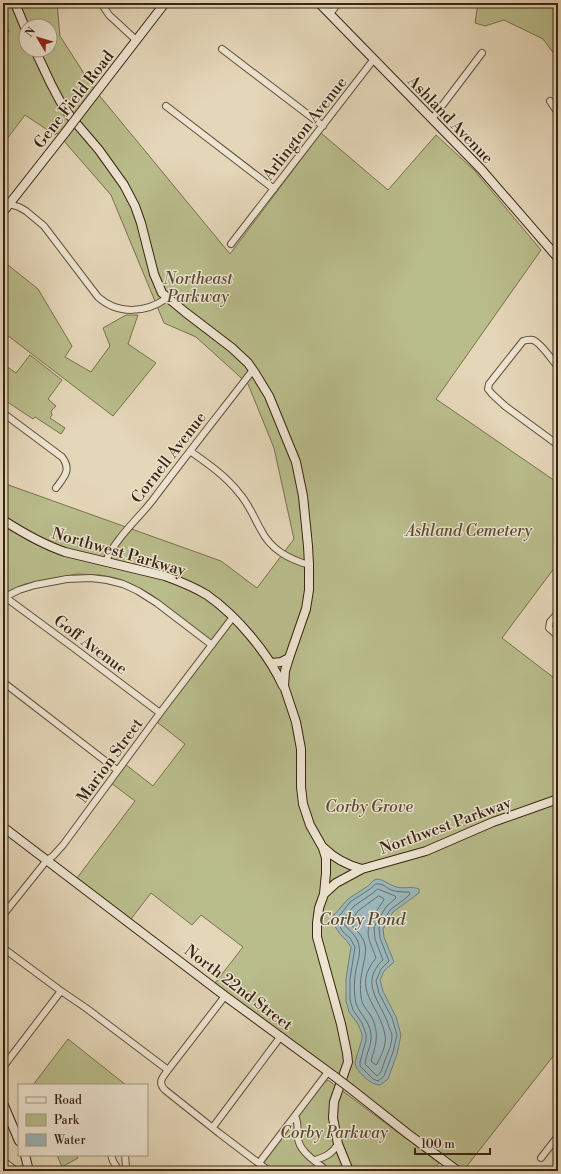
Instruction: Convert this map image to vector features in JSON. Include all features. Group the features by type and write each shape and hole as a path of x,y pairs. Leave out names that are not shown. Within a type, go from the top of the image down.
{"street":[{"path":"15,3 21,18"},
{"path":"101,3 109,15 136,40"},
{"name":"Gene Field Road","path":"3,212 6,203 65,133 165,3"},
{"name":"Ashland Avenue","path":"319,3 481,169 558,258"},
{"path":"330,14 338,3"},
{"path":"222,49 323,126"},
{"path":"432,119 482,53"},
{"path":"39,58 63,106 99,150 124,185 135,206 141,223 154,274 162,293 236,352 253,370 269,396 296,462 303,496 309,566 309,590 306,609 285,671 284,686 296,722 301,750 301,787 303,804 310,825 323,848 326,858 324,894 319,908 317,937 341,1024 348,1062 334,1102 333,1118 338,1144 350,1171"},
{"name":"Arlington Avenue","path":"231,244 374,59"},
{"path":"550,101 558,113"},
{"path":"166,106 274,189"},
{"path":"6,203 26,211 44,226 98,297 108,305 122,309 138,310 149,308 167,298"},
{"path":"557,443 526,421 492,394 488,389 489,384 523,341 533,340 558,367"},
{"name":"Cornell Avenue","path":"106,561 119,538 149,504 253,370"},
{"path":"3,413 62,457 66,463 67,471 56,488"},
{"path":"190,451 218,471 240,493 251,510 261,531 273,546 292,560 309,566"},
{"name":"Northwest Parkway","path":"3,520 19,531 65,552 106,561 180,581 207,595 233,617 256,643 272,663 284,686"},
{"path":"4,598 19,590 35,585 67,579 91,578 107,580 123,584 138,591 157,603 212,645"},
{"name":"Goff Avenue","path":"4,598 80,652 160,713"},
{"path":"558,613 550,622 549,628 558,636"},
{"name":"Marion Street","path":"3,914 47,860 63,845 117,770 233,617"},
{"path":"272,663 282,662 289,658"},
{"path":"3,682 117,770"},
{"name":"Northwest Parkway","path":"324,894 336,883 362,869 426,851 493,822 558,799"},
{"name":"North 22nd Street","path":"3,827 225,996 352,1089 408,1134 458,1171"},
{"path":"323,848 340,861 362,869"},
{"path":"3,948 168,1070"},
{"path":"3,1068 61,992"},
{"path":"225,996 168,1070 161,1081 162,1087 269,1171"},
{"path":"212,1127 281,1036"},
{"path":"259,1163 295,1116 331,1074"},
{"path":"3,1103 18,1139"},
{"path":"295,1116 297,1120 298,1138 303,1150 327,1171"},
{"path":"541,1158 558,1136"},
{"path":"314,1160 330,1154 335,1150 338,1144"},
{"path":"25,1156 29,1171"},
{"path":"112,1156 119,1171"},
{"path":"124,1171 126,1161 125,1156"},
{"path":"3,1161 16,1171"}],"green space":[{"path":"3,3 57,3 60,36 94,89 230,254 321,133 388,190 436,135 474,170 541,250 436,399 558,483 558,563 502,638 558,681 558,1050 463,1171 215,983 243,947 201,915 192,925 151,893 131,919 77,878 135,801 111,783 125,764 153,786 185,744 157,722 215,644 152,595 132,584 116,578 100,575 77,574 25,584 7,592 3,590 3,483 221,561 257,588 294,539 274,448 248,384 196,337 164,323 111,195 57,133 55,135 25,115 4,143 3,142 3,40 9,31 3,18"},
{"path":"478,3 558,3 558,57 543,39 504,20 485,26 475,23"},
{"path":"3,261 38,289 72,346 65,357 91,372 110,346 103,328 126,315 138,315 128,344 156,363 113,416 3,332"},
{"path":"30,355 62,380 48,399 56,406 51,411 52,415 50,418 65,428 61,434 35,417 33,419 3,399 3,370 6,366 16,373"},
{"path":"68,1039 125,1084 34,1084"},
{"name":"Corby Parkway","path":"328,1080 439,1163 435,1168 437,1171 274,1171 264,1163 323,1083"},
{"path":"57,1156 77,1156 78,1158 62,1167"}],"water":[{"name":"Corby Pond","path":"378,879 396,887 419,889 419,893 393,912 383,929 384,937 394,962 384,971 380,980 383,991 396,1017 401,1035 397,1054 388,1079 380,1085 366,1079 356,1067 355,1062 362,1039 362,1034 358,1024 349,1012 346,1001 346,979 351,947 332,922 334,915 348,899 368,886 374,880"}],"park label":[{"name":"Northeast Parkway","path":"198,287"},
{"name":"Ashland Cemetery","path":"469,530"},
{"name":"Corby Grove","path":"369,806"}]}
